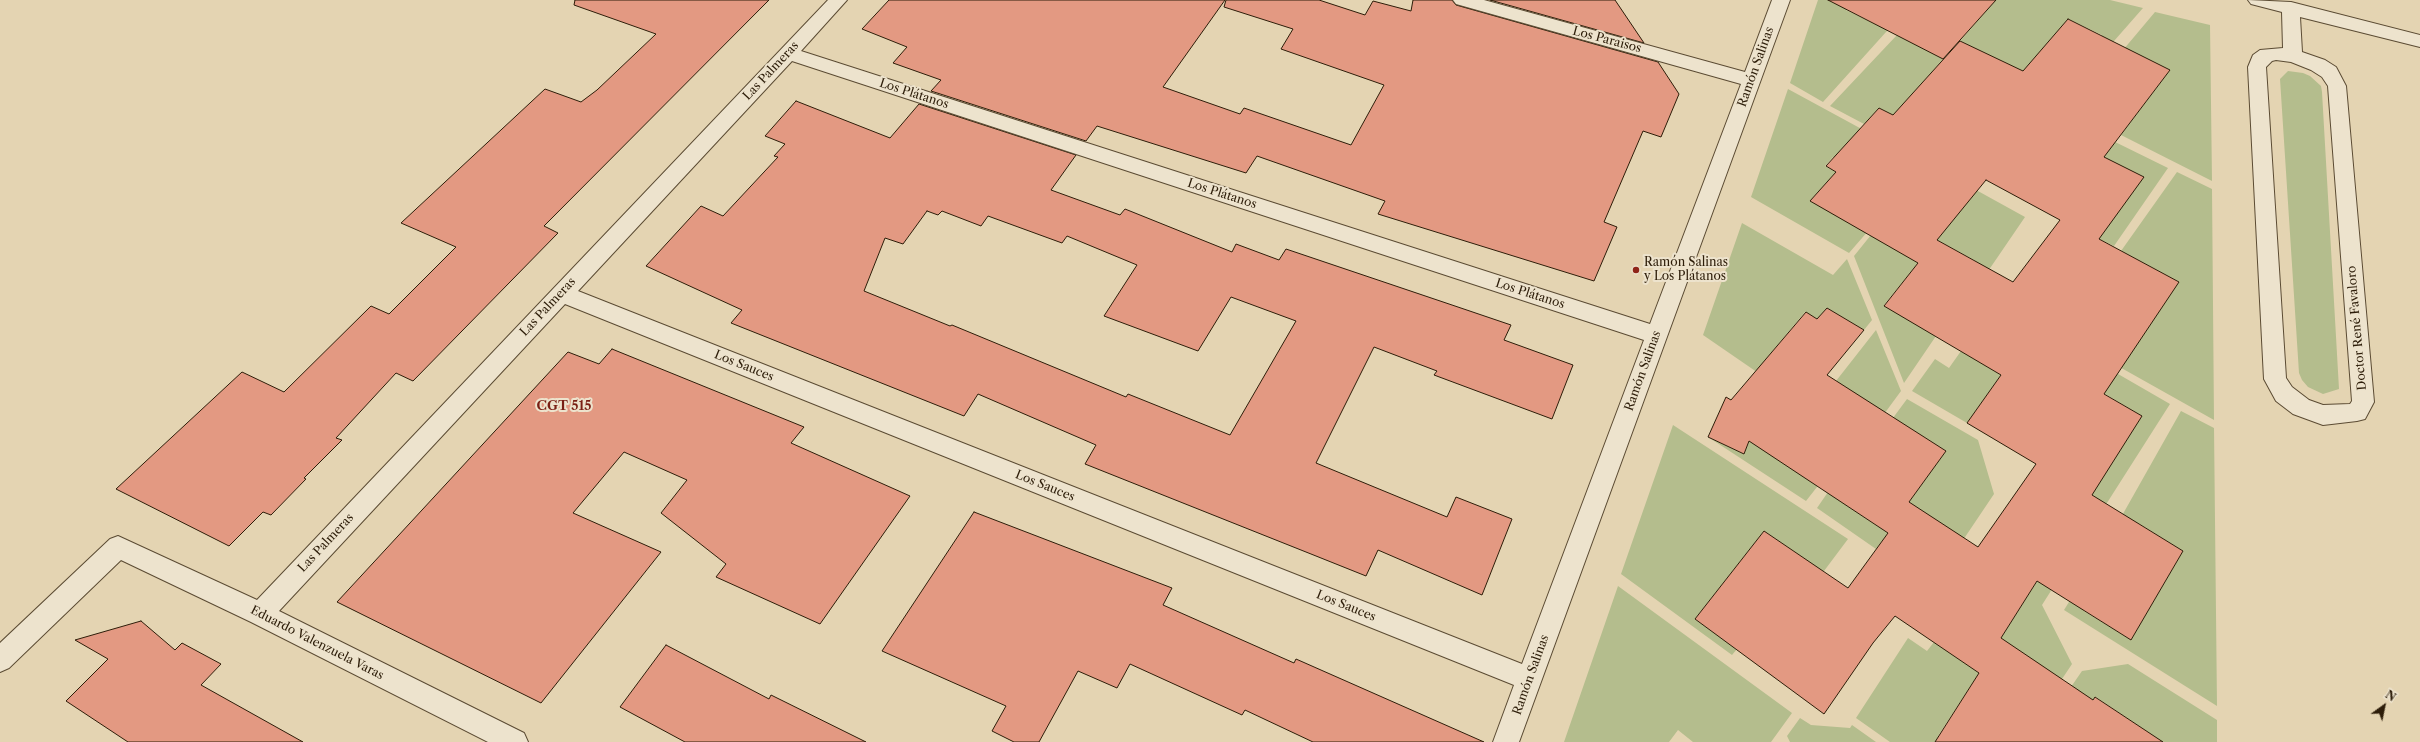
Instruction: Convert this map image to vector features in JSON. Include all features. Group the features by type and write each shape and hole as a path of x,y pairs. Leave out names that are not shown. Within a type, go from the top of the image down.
{"street":[{"name":"Las Palmeras","path":"260,614 838,0"},
{"name":"Los Paraisos","path":"1462,0 1751,80"},
{"name":"Ramón Salinas","path":"1506,742 1781,0"},
{"path":"2257,0 2420,41"},
{"path":"2291,8 2293,56"},
{"name":"Los Plátanos","path":"788,53 1656,335"},
{"name":"Doctor René Favaloro","path":"2276,54 2293,56 2318,65 2329,72 2337,86 2363,402 2357,412 2341,415 2323,415 2301,407 2284,394 2275,379 2272,366 2257,67 2260,60 2266,56 2276,54"},
{"name":"Los Sauces","path":"561,293 1529,679"},
{"name":"Eduardo Valenzuela Varas","path":"0,660 118,547 260,614 515,742"}],"green space":[{"path":"1818,0 1855,0 1846,10 1877,25 1895,22 1823,102 1790,83"},
{"path":"1970,0 2110,0 2143,8 2107,49 2096,44 2102,35 2068,19 2024,72 1960,41 1988,9"},
{"path":"2155,12 2210,25 2212,181 2121,135 2170,70 2135,53 2118,56"},
{"path":"1897,35 1943,59 1914,93 1937,139 1879,108 1864,124 1830,106"},
{"path":"2288,71 2303,73 2310,76 2321,86 2322,92 2339,389 2323,394 2308,387 2302,380 2299,373 2280,79"},
{"path":"1788,89 1915,158 1844,163 1833,157 1825,166 1836,172 1810,201 1875,223 1849,253 1751,197"},
{"path":"2107,138 2168,168 2114,246 2099,239 2099,168"},
{"path":"1929,164 2025,217 1982,280 1974,260 1937,240"},
{"path":"2177,172 2212,189 2214,420 2100,356 2133,350 2179,282 2121,251"},
{"path":"1742,223 1833,275 1847,259 1872,320 1864,330 1827,308 1817,319 1805,312 1766,359 1767,379 1703,335"},
{"path":"1879,225 1882,242 1918,263 1884,305 1936,336 1904,383 1854,256"},
{"path":"1876,330 1901,391 1876,425 1836,381"},
{"path":"1961,351 2001,375 1967,423 1912,391 1935,359 1949,368"},
{"path":"2099,363 2170,404 2098,517 2083,508 2142,416 2100,391"},
{"path":"1907,399 1978,440 1994,494 1955,552 1909,502 1946,451 1906,426 1884,430"},
{"path":"2181,411 2214,428 2217,706 2064,610 2079,586 2084,611 2131,640 2183,551 2138,523 2115,528"},
{"path":"1761,413 1828,473 1806,501 1708,437 1744,454"},
{"path":"1673,425 1848,539 1818,579 1805,559 1764,531 1695,619 1737,649 1732,655 1621,574"},
{"path":"1837,479 1856,492 1847,506 1888,533 1876,549 1817,508"},
{"path":"2047,566 2061,575 2042,605 2072,664 2052,694 2001,638"},
{"path":"1618,586 1792,713 1771,742 1693,742 1678,730 1669,742 1564,742"},
{"path":"1908,638 1927,651 1934,642 1979,673 1938,736 1947,742 1890,742 1856,718"},
{"path":"2128,664 2217,720 2217,742 2144,742 2149,733 2096,697 2086,713 2064,697 2082,671"},
{"path":"1800,718 1811,725 1850,728 1852,725 1876,742 1790,742 1787,736"}],"building":[{"path":"575,0 769,0 544,226 558,233 413,381 396,373 336,438 342,440 304,478 306,479 271,515 263,512 229,546 116,489 242,372 284,392 371,306 389,314 456,247 401,223 545,89 581,102 597,90 656,34 574,5"},
{"path":"889,0 1225,0 1163,87 1240,114 1244,108 1351,145 1384,85 1281,49 1293,29 1224,7 1226,0 1319,0 1365,15 1373,1 1411,11 1413,0 1452,0 1456,5 1658,62 1679,94 1661,137 1643,131 1604,222 1617,227 1594,281 1378,214 1385,201 1257,156 1246,173 1097,126 1086,141 931,91 941,80 893,63 907,47 862,29"},
{"path":"1490,0 1615,0 1644,43"},
{"path":"1828,0 1996,0 1943,59"},
{"path":"2068,19 2170,70 2104,157 2144,177 2099,239 2179,282 2104,394 2142,416 2092,495 2183,551 2131,640 2037,581 2001,638 2093,700 2095,697 2163,742 1935,742 1979,673 1895,616 1873,643 1824,714 1695,619 1764,531 1848,588 1888,533 1749,441 1744,454 1708,437 1726,397 1731,400 1806,312 1817,319 1827,308 1864,330 1827,375 1946,451 1909,502 1978,547 2036,464 1967,423 2001,375 1884,306 1918,263 1810,201 1836,172 1826,166 1879,108 1893,115 1960,41 2023,71","holes":["1986,180 2060,220 2013,282 1937,240"]},
{"path":"796,101 890,138 919,104 1076,155 1051,190 1120,215 1125,209 1232,252 1236,244 1279,260 1286,249 1511,325 1504,340 1573,365 1552,419 1434,375 1437,371 1374,347 1316,463 1447,517 1456,497 1512,519 1482,595 1378,550 1366,576 1085,464 1096,445 978,394 964,416 731,323 742,310 646,266 701,206 723,216 778,157 774,156 785,144 765,136","holes":["927,211 938,215 942,211 981,226 988,216 1062,243 1067,236 1137,265 1104,316 1198,351 1231,297 1296,321 1230,435 1128,394 1126,397 952,325 950,326 864,291 885,238 903,244"]},
{"path":"612,349 804,427 791,443 910,496 820,624 716,577 726,564 661,513 687,480 624,452 573,513 661,552 541,703 337,602 568,352 599,364"},
{"path":"974,512 1172,588 1163,605 1294,663 1296,659 1484,742 1313,742 1245,710 1242,715 1130,664 1117,688 1078,671 1039,742 1014,742 992,731 1006,706 882,651"},
{"path":"141,621 175,650 182,643 221,664 201,685 303,742 128,742 66,701 108,659 75,640"},
{"path":"666,645 769,699 771,695 866,742 685,742 620,707"}],"place":[{"name":"Ramón Salinas y Los Plátanos","path":"1636,270"}],"district":[{"name":"CGT 515","path":"564,406"}]}
